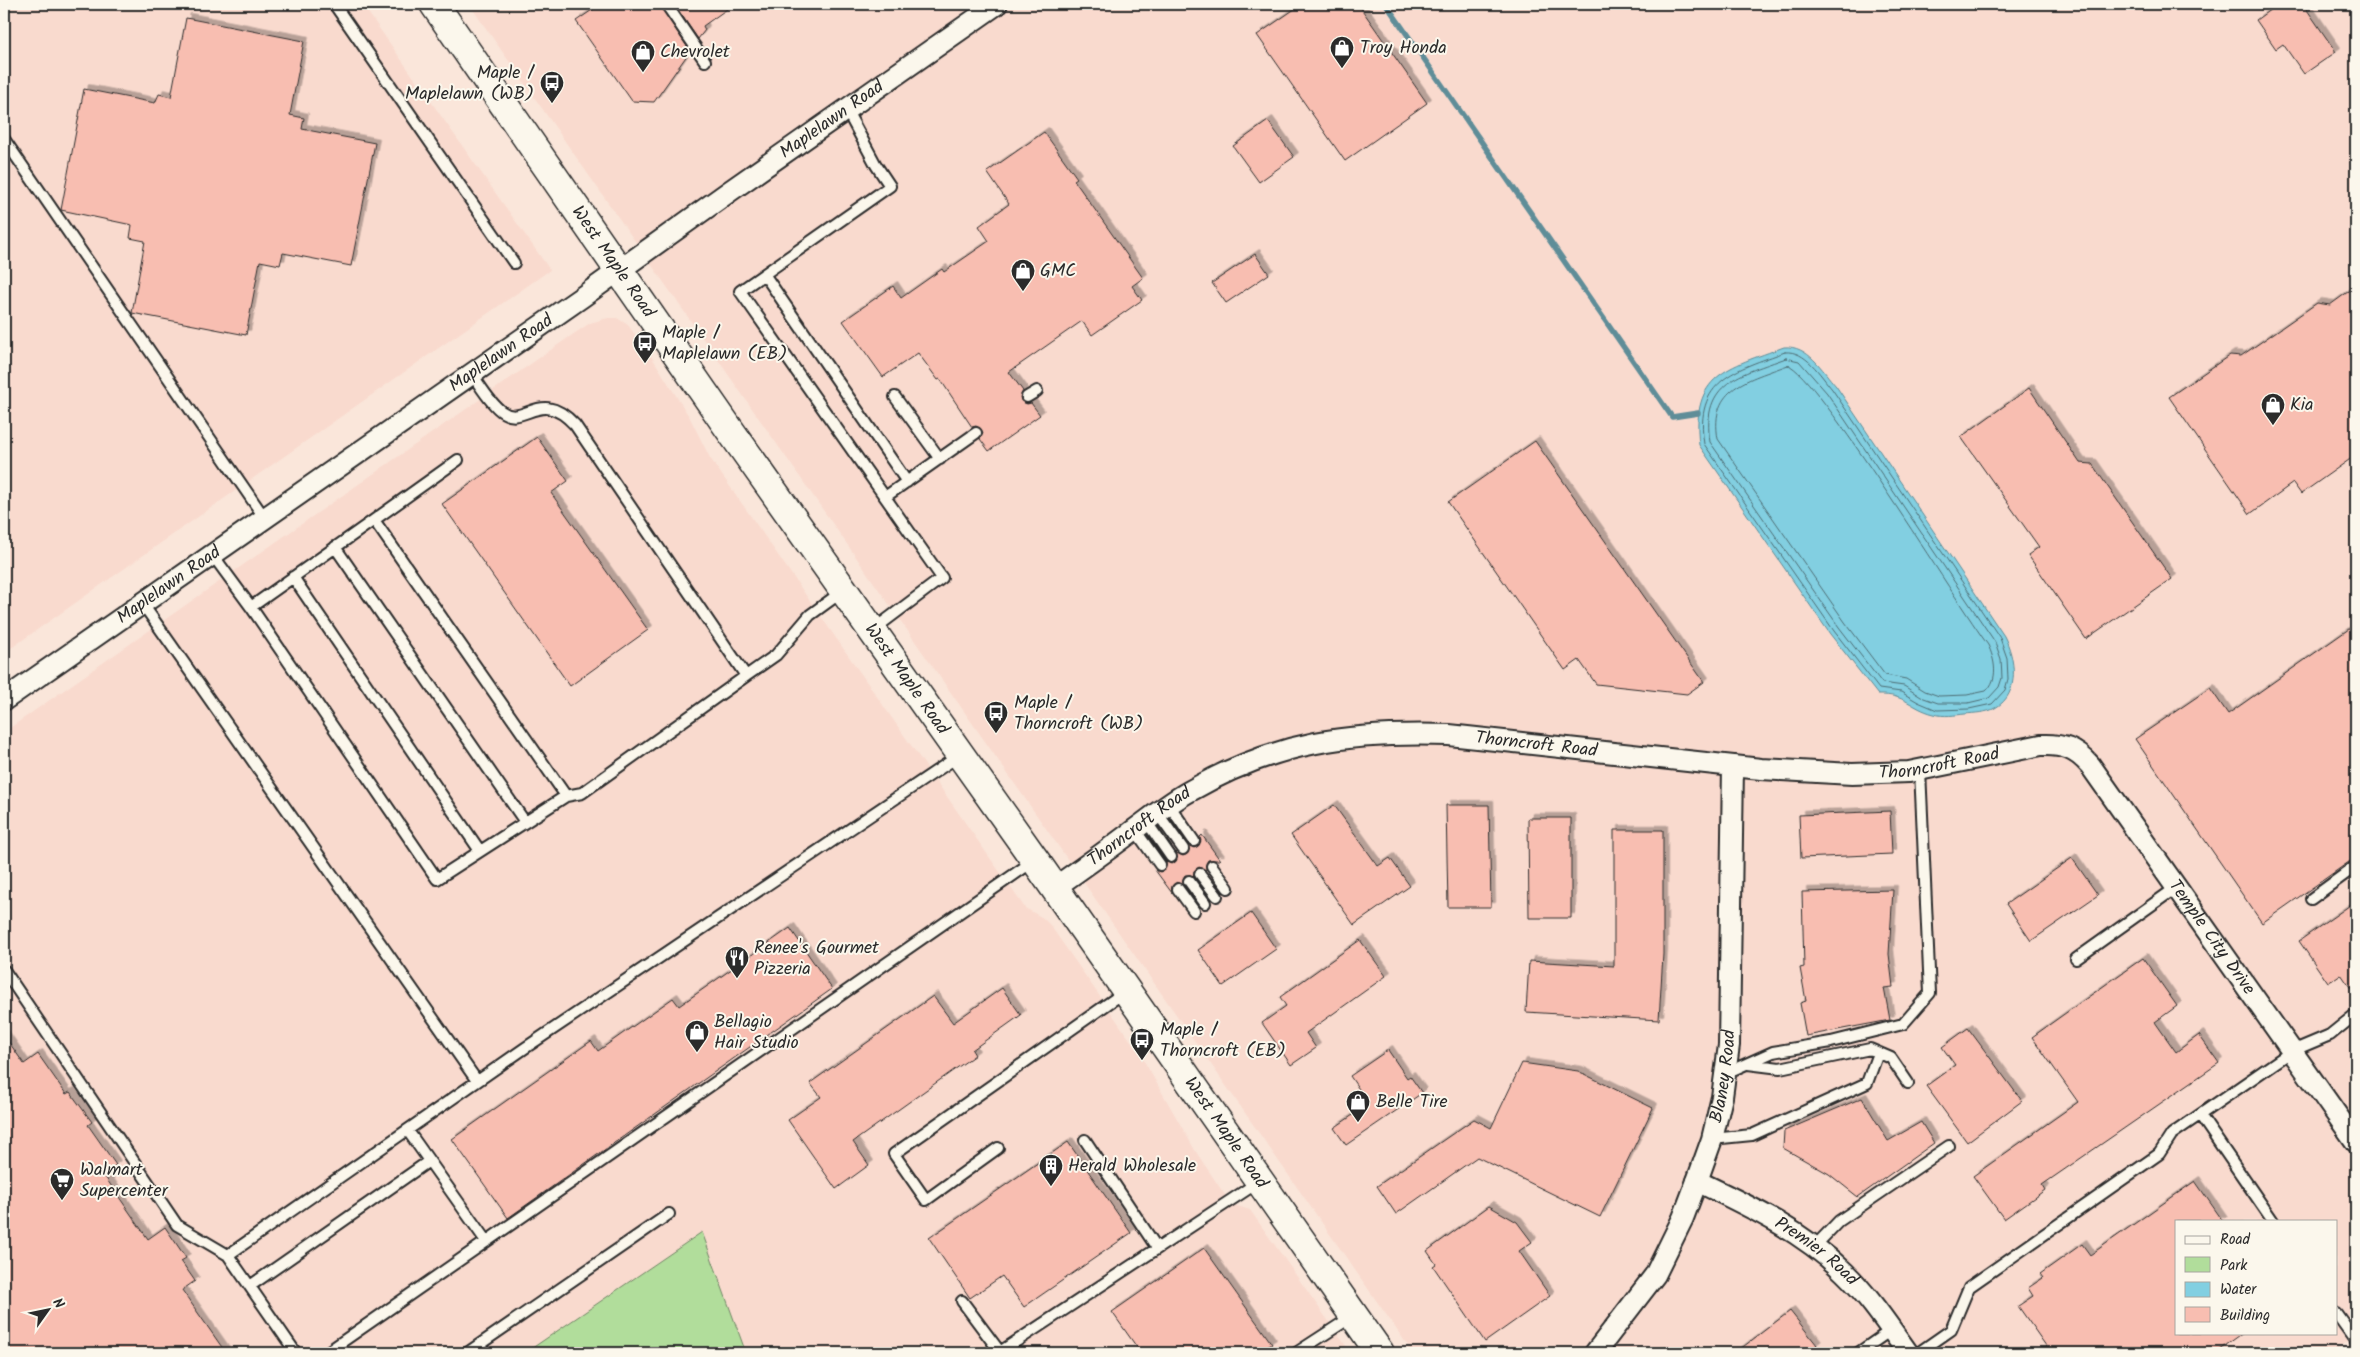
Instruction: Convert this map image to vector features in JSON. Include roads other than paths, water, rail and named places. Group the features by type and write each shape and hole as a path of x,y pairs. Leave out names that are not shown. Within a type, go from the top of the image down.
{"main road":[{"name":"West Maple Road","path":"434,4 843,590 1035,860 1380,1353"}],"street":[{"name":"Maplelawn Road","path":"4,700 582,297 996,4"},
{"name":"Thorncroft Road","path":"1054,888 1152,818 1217,776 1267,756 1317,742 1359,736 1449,735 1733,766 1852,774 1920,770 2041,745 2056,744"},
{"name":"Temple City Drive","path":"2056,744 2075,751 2090,765 2356,1142"},
{"name":"Blaney Road","path":"1595,1353 1655,1275 1683,1218 1712,1139 1726,1073 1730,1002 1733,766"},
{"name":"Premier Road","path":"1697,1181 1771,1218 1814,1247 1845,1273 1908,1353"}],"lane":[{"path":"334,4 514,263"},
{"path":"666,4 705,61"},
{"path":"846,109 876,165 890,186 740,291 942,578 872,630"},
{"path":"4,138 264,517"},
{"path":"764,274 907,482"},
{"path":"472,373 501,412 519,416 546,407 563,412 575,425 746,676"},
{"path":"1027,397 1037,391"},
{"path":"895,397 940,459"},
{"path":"885,497 976,434"},
{"path":"251,607 458,460"},
{"path":"374,520 566,796"},
{"path":"335,547 525,822"},
{"path":"212,554 251,607 437,879 566,796 582,794 776,655 810,615 843,590"},
{"path":"292,577 480,851"},
{"path":"142,603 477,1082"},
{"path":"228,1255 477,1082 961,755"},
{"path":"1726,1073 1774,1052 1831,1042 1904,1024 1930,993 1920,770"},
{"path":"1152,818 1194,841"},
{"path":"1152,818 1182,849"},
{"path":"1152,818 1171,857"},
{"path":"1152,818 1160,865"},
{"path":"326,1353 1035,860"},
{"path":"1212,866 1228,888"},
{"path":"2311,899 2356,866"},
{"path":"1200,874 1217,896"},
{"path":"1189,882 1205,903"},
{"path":"2076,959 2177,887"},
{"path":"1178,889 1194,911"},
{"path":"4,970 177,1225 228,1255 296,1353"},
{"path":"998,1148 926,1200 894,1154 1126,991"},
{"path":"1918,1353 1951,1330 1969,1288 2159,1154 2172,1134 2292,1050 2330,1035 2356,1014"},
{"path":"1747,1063 1780,1068 1870,1049 1891,1058 1908,1083"},
{"path":"1712,1139 1752,1135 1867,1083 1878,1053"},
{"path":"2200,1115 2272,1220"},
{"path":"408,1131 486,1241"},
{"path":"1085,1140 1157,1248"},
{"path":"1814,1247 1839,1221 1949,1146"},
{"path":"250,1286 429,1161"},
{"path":"962,1300 1000,1352 1260,1180"},
{"path":"467,1353 668,1214"},
{"path":"1296,1353 1354,1315"},
{"path":"2338,1316 2356,1341"},
{"path":"1858,1353 1891,1330"}],"water":[{"path":"1784,347 1793,347 1807,354 1820,366 1836,386 2004,636 2013,664 2012,685 2009,694 1995,708 1988,711 1942,715 1926,711 1902,699 1878,695 1830,634 1699,445 1698,421 1701,403 1707,388 1717,377 1730,369"}],"waterway":[{"path":"1386,4 1672,417 1698,413"}],"place":[{"name":"Troy Honda","path":"1342,69"},
{"name":"Chevrolet","path":"643,73"},
{"name":"Maple / Maplelawn (WB)","path":"552,104"},
{"name":"GMC","path":"1023,292"},
{"name":"Maple / Maplelawn (EB)","path":"645,364"},
{"name":"Kia","path":"2273,426"},
{"name":"Maple / Thorncroft (WB)","path":"996,734"},
{"name":"Renee's Gourmet Pizzeria","path":"737,979"},
{"name":"Bellagio Hair Studio","path":"697,1053"},
{"name":"Maple / Thorncroft (EB)","path":"1142,1061"},
{"name":"Belle Tire","path":"1358,1123"},
{"name":"Herald Wholesale","path":"1051,1187"},
{"name":"Walmart Supercenter","path":"62,1201"}]}
